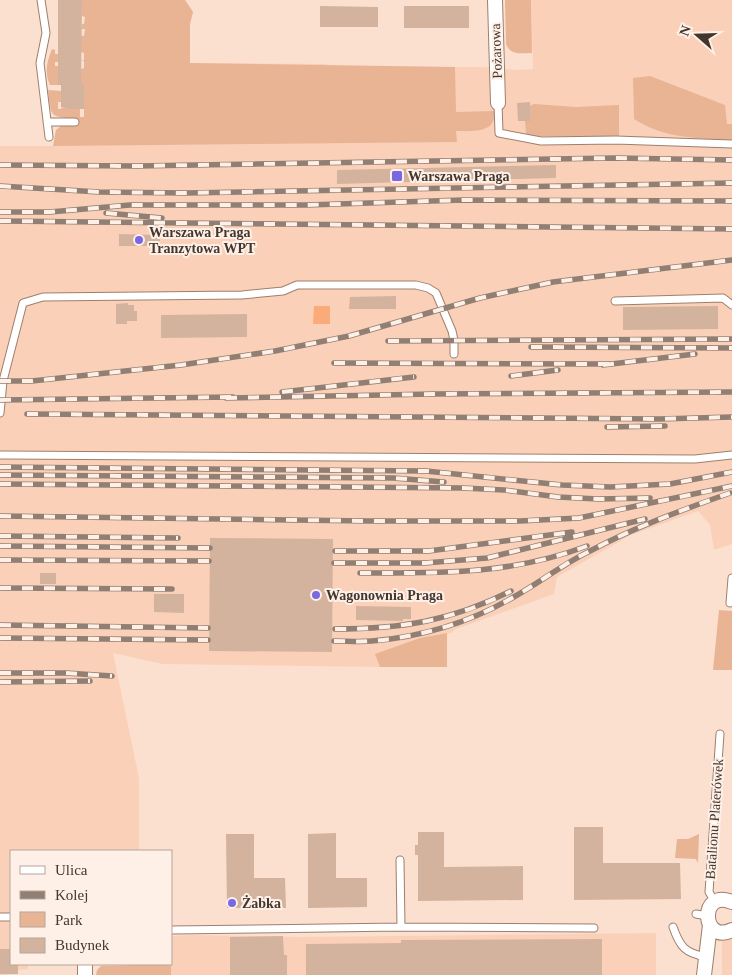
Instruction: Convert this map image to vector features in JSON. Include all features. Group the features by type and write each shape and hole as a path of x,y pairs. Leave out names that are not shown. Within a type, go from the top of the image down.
{"street":[{"name":"Pożarowa","path":"495,0 498,103"},
{"name":"Batalionu Platerówek","path":"715,902 725,900 732,902"},
{"path":"704,975 706,957 704,918 715,902"},
{"path":"704,918 718,932 723,933 732,930"}],"lane":[{"path":"41,0 46,33 40,63 49,137"},
{"path":"498,103 500,133 521,138 541,141 625,140 732,144"},
{"path":"47,122 74,122"},
{"path":"0,413 3,370 23,303 42,297 242,295 283,291 297,285 416,285 428,288 436,293 452,331 454,354"},
{"path":"615,301 724,298 732,305"},
{"path":"0,455 695,459 732,455"},
{"path":"730,603 732,578"},
{"name":"Batalionu Platerówek","path":"715,902 709,892 720,734"},
{"path":"400,860 400,927"},
{"path":"172,930 400,927 594,928"},
{"path":"673,927 679,942 690,954 706,957"}],"shaded area":[{"path":"185,0 193,12 190,24 190,63 327,64 328,66 374,67 485,67 516,70 533,69 531,0 732,0 732,544 714,550 710,525 698,511 631,535 557,577 554,594 456,629 451,633 434,635 376,654 380,667 163,664 113,653 139,778 140,850 10,850 10,965 28,965 28,969 18,970 18,974 0,975 0,146 53,146 102,135"},
{"path":"314,306 330,306 330,324 313,324"},
{"path":"656,933 656,975 171,975 172,936 298,937"},
{"path":"732,938 732,975 722,975 722,941"}],"green space":[{"path":"82,0 185,0 193,12 190,24 190,63 455,67 456,112 494,111 494,118 492,124 482,130 456,131 457,142 53,146 56,130 61,126 77,126 77,119 57,116 51,111 48,90 61,91 61,102 58,102 58,109 80,109 80,117 84,117 84,83 81,83 81,69 84,68 84,61 81,60 84,60 84,53 81,52 81,36 84,36 85,29 81,29 85,17 82,16"},
{"path":"505,0 531,0 532,53 514,52 508,48 506,44"},
{"path":"52,49 55,50 55,54 58,54 58,62 55,62 55,66 58,66 58,85 50,85 47,76 48,62"},
{"path":"650,76 725,105 727,124 732,124 732,140 694,138 669,134 646,126 634,119 633,78"},
{"path":"534,104 576,107 619,105 619,136 528,136 525,121 531,121 530,106"},
{"path":"719,610 732,611 732,670 713,670"},
{"path":"447,633 447,667 380,667 375,654 420,638"},
{"path":"699,834 698,863 696,859 675,858 677,839 688,839"},
{"path":"171,965 171,975 96,975 97,970 101,966"}],"building":[{"path":"58,0 82,0 81,83 84,83 84,109 61,107 61,85 58,85"},
{"path":"320,6 378,7 378,27 320,27"},
{"path":"404,6 469,6 469,28 404,28"},
{"path":"530,102 531,121 518,121 517,103"},
{"path":"556,165 556,178 337,184 337,170"},
{"name":"Warszawa Praga Tranzytowa WPT","path":"119,234 160,235 160,246 119,246"},
{"path":"396,296 396,309 349,309 350,297"},
{"path":"128,303 128,305 134,305 134,311 137,311 137,321 127,321 127,324 116,324 116,304"},
{"path":"718,306 718,329 623,330 623,307"},
{"path":"247,314 247,337 161,338 161,315"},
{"name":"Wagonownia Praga","path":"210,538 333,539 332,652 209,651"},
{"path":"40,573 56,573 56,584 40,584"},
{"path":"154,594 184,594 184,613 154,612"},
{"path":"356,606 411,607 411,619 403,619 403,621 356,620"},
{"path":"574,827 603,827 603,863 680,863 681,899 574,900"},
{"path":"418,832 444,832 444,867 523,866 523,900 418,901 418,855 415,855 415,845 418,845"},
{"path":"336,833 336,878 367,878 367,907 308,908 308,834"},
{"path":"226,834 254,834 254,878 285,878 286,908 227,908"},
{"path":"283,936 284,955 287,955 287,975 230,975 230,937"},
{"path":"602,939 602,975 306,975 306,944 401,943 401,940"},
{"path":"0,949 10,949 10,965 18,965 18,974 0,974"}],"railway":[{"path":"0,165 137,166 615,158 732,160"},
{"path":"0,186 99,192 186,193 732,183"},
{"path":"0,212 50,212 130,205 307,205 463,200 732,201"},
{"path":"106,213 162,218"},
{"path":"0,221 732,229"},
{"path":"0,381 32,381 181,365 275,351 349,336 480,298 553,282 732,260"},
{"path":"388,341 732,339"},
{"path":"531,347 732,348"},
{"path":"603,365 695,354"},
{"path":"334,363 610,364"},
{"path":"511,376 558,370"},
{"path":"282,392 414,377"},
{"path":"226,398 433,394 732,392"},
{"path":"0,400 233,397"},
{"path":"27,414 659,419 732,417"},
{"path":"607,427 665,426"},
{"path":"0,467 426,471 562,485 610,487 670,484 732,472"},
{"path":"0,475 393,478 444,482"},
{"path":"0,484 463,488 504,490 558,497 598,499 650,498"},
{"path":"0,516 520,521 579,518 732,486"},
{"path":"334,641 390,639 427,632 462,621 496,607 607,542 659,519 730,493"},
{"path":"334,563 425,563 487,558 645,519"},
{"path":"335,551 429,551 572,532"},
{"path":"0,536 178,538"},
{"path":"0,546 210,548"},
{"path":"360,573 447,572 502,567 530,562 587,546"},
{"path":"0,560 209,561"},
{"path":"0,588 172,589"},
{"path":"335,629 382,627 426,621 468,610 511,591"},
{"path":"0,625 208,628"},
{"path":"0,638 208,640"},
{"path":"0,673 66,673 112,676"},
{"path":"0,682 90,681"}],"place":[{"name":"Warszawa Praga","path":"397,176"},
{"name":"Warszawa Praga Tranzytowa WPT","path":"139,240"},
{"name":"Wagonownia Praga","path":"316,595"},
{"name":"Żabka","path":"232,903"}]}
